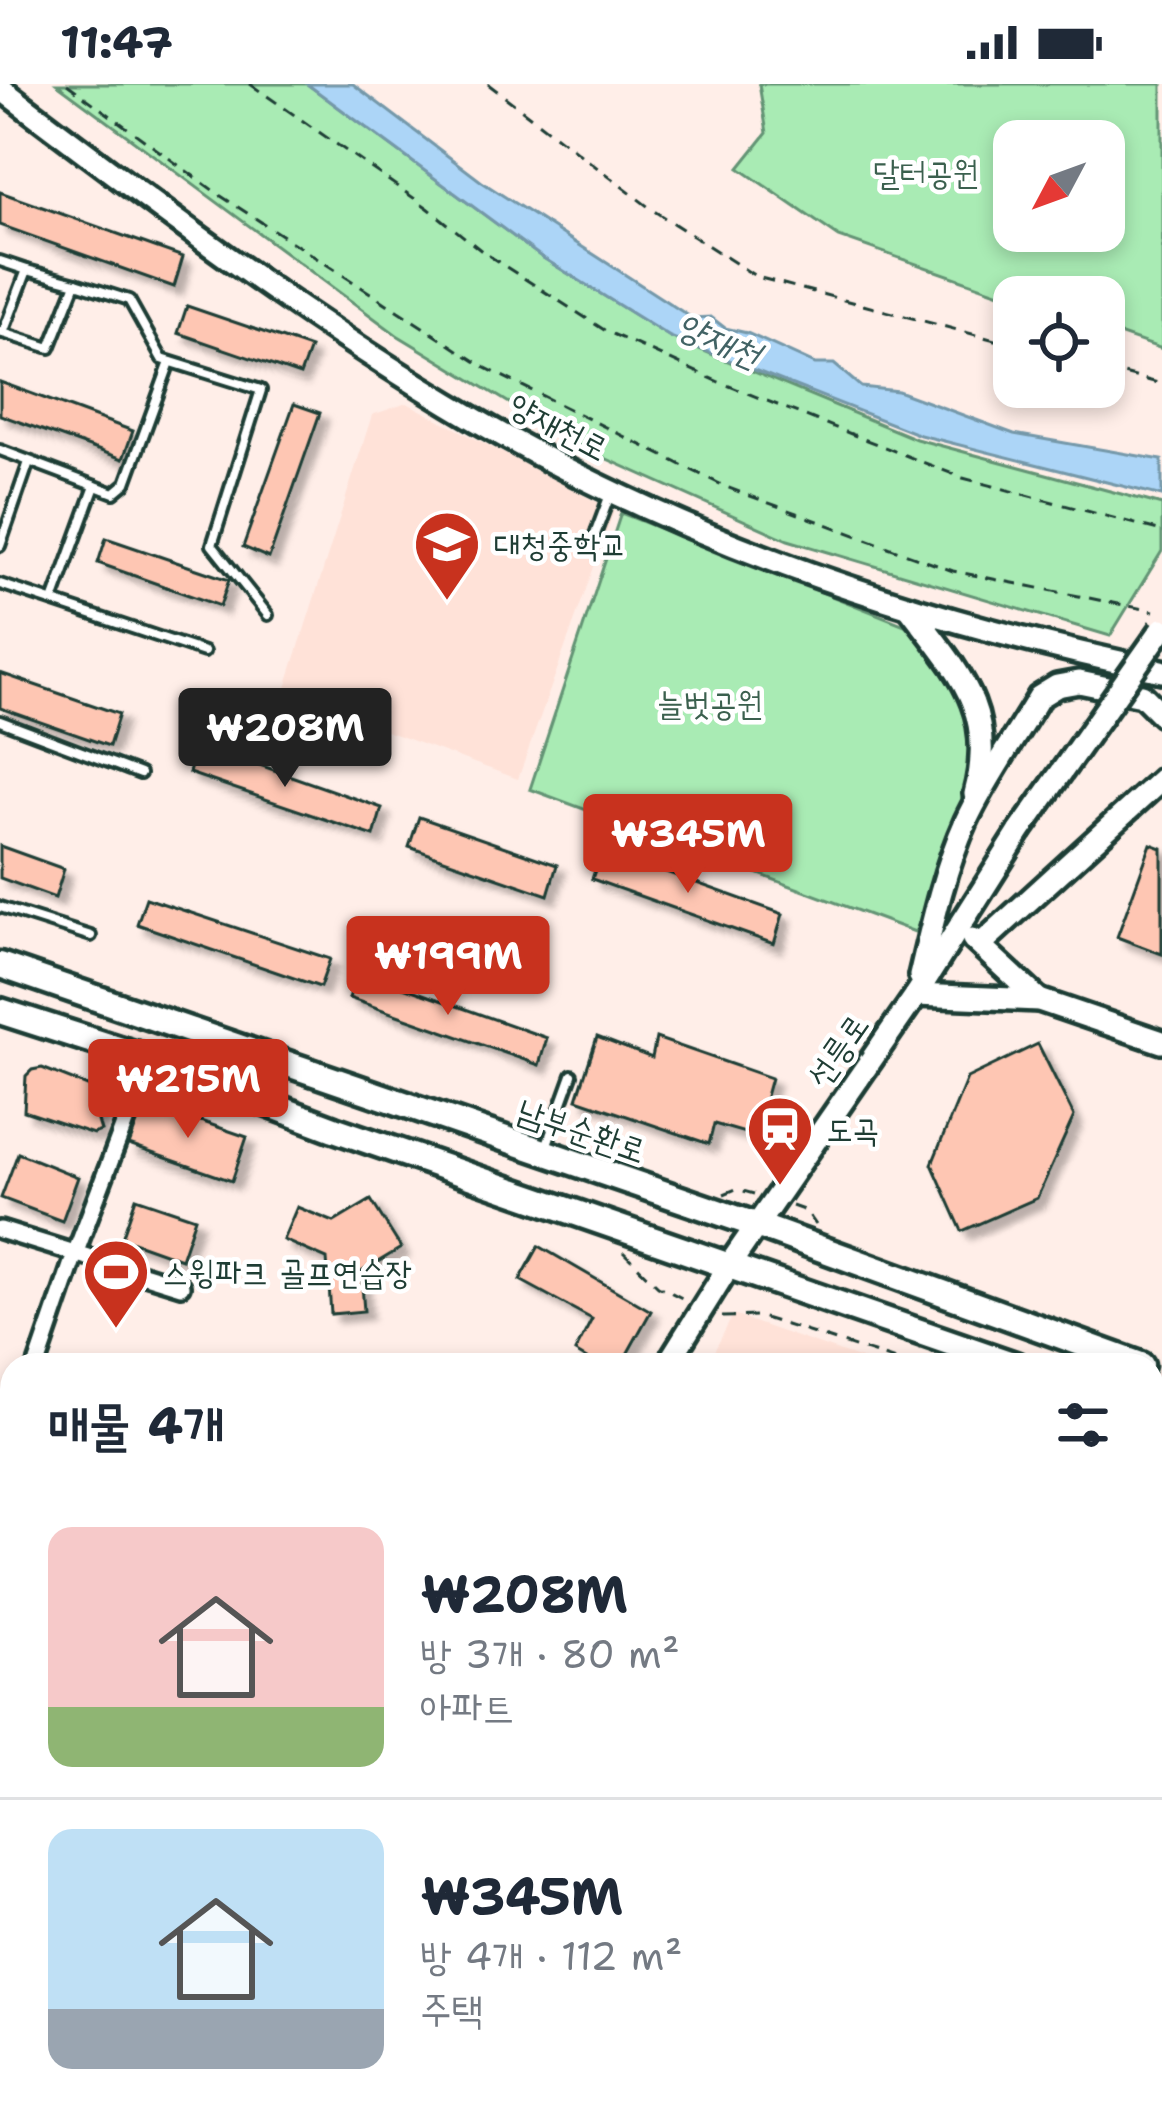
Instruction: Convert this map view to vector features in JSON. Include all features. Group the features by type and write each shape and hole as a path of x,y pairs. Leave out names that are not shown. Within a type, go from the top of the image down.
{"main road":[{"name":"남부순환로","path":"0,965 757,1225 1108,1353"},
{"path":"0,1011 145,1070 334,1129 981,1353"}],"street":[{"name":"양재천로","path":"0,88 202,242 367,353 478,421 611,491 881,600 1162,671"},
{"path":"909,607 969,688 980,720 982,755 916,994 1039,1000 1162,1042"},
{"name":"선릉로","path":"675,1353 1020,831 1162,629"},
{"path":"969,814 1039,697 1057,686 1079,682 1142,695 1162,716"},
{"path":"980,945 1162,779"},
{"path":"958,928 1039,1000"},
{"path":"41,1353 145,1070"},
{"path":"0,1230 181,1286"}],"lane":[{"path":"0,261 130,300 160,358 261,391 212,545 268,615"},
{"path":"26,270 1,333 50,348 76,283"},
{"path":"0,450 114,493 126,483 170,362"},
{"path":"0,546 29,462"},
{"path":"53,602 95,486"},
{"path":"590,548 611,491"},
{"path":"0,584 204,652"},
{"path":"0,722 140,774"},
{"path":"0,907 91,936"},
{"path":"544,1152 572,1075"}],"path":[{"path":"68,84 221,196 486,368 726,487 953,572 1162,613"},
{"path":"250,84 483,252 606,331 719,382 963,478 1162,531"},
{"path":"488,84 654,211 758,277 993,339"},
{"path":"1125,374 1162,384"},
{"path":"145,1070 182,1095"},
{"path":"622,1251 658,1286 724,1318 758,1316 873,1353"}],"shaded area":[{"name":"대청중학교","path":"407,403 614,511 518,779 284,694 372,415"},
{"path":"733,1315 844,1353 713,1353"}],"green space":[{"path":"57,84 307,84 540,256 670,337 916,439 1162,505 1162,551 1110,636 788,540 587,450 397,335"},
{"name":"달터공원","path":"759,84 1162,84 1162,349 1125,336 1125,276 993,276 993,291 839,237 739,168 767,133"},
{"name":"늘벗공원","path":"621,513 905,625 941,657 974,702 981,775 915,932 530,789"}],"water":[{"name":"양재천","path":"307,84 353,84 482,182 692,318 711,317 725,328 815,364 834,364 861,387 898,391 1014,434 1162,460 1162,496 920,435 670,337 540,256"}],"building":[{"path":"0,192 183,257 174,287 0,225"},
{"path":"187,306 310,348 300,375 178,333"},
{"path":"0,382 133,431 123,459 0,415"},
{"path":"294,404 320,413 269,558 243,547"},
{"path":"106,538 229,580 220,606 98,563"},
{"path":"0,673 119,714 109,746 0,708"},
{"path":"197,743 382,808 374,836 189,773"},
{"path":"419,817 557,865 548,895 409,847"},
{"path":"1151,844 1162,848 1162,954 1117,937"},
{"path":"0,846 64,869 55,898 0,878"},
{"path":"602,849 783,914 774,944 592,879"},
{"path":"146,898 330,959 320,987 137,924"},
{"path":"358,971 547,1038 539,1065 349,998"},
{"path":"597,1037 652,1058 656,1038 771,1078 755,1136 714,1124 709,1144 577,1099"},
{"path":"1038,1044 1074,1116 1037,1198 962,1231 932,1164 967,1078"},
{"path":"42,1068 108,1094 98,1121 101,1131 93,1134 24,1111 26,1076"},
{"path":"145,1102 247,1137 232,1181 129,1145"},
{"path":"18,1153 78,1177 62,1221 1,1198"},
{"path":"136,1198 195,1218 181,1259 122,1238"},
{"path":"371,1200 401,1248 361,1272 364,1311 331,1314 327,1259 283,1240 297,1207 334,1222"},
{"path":"539,1246 651,1311 628,1353 577,1353 592,1319 520,1280"}],"place":[{"name":"대청중학교","path":"447,603"},
{"name":"도곡","path":"780,1188"},
{"name":"스윙파크 골프연습장","path":"116,1331"}]}
